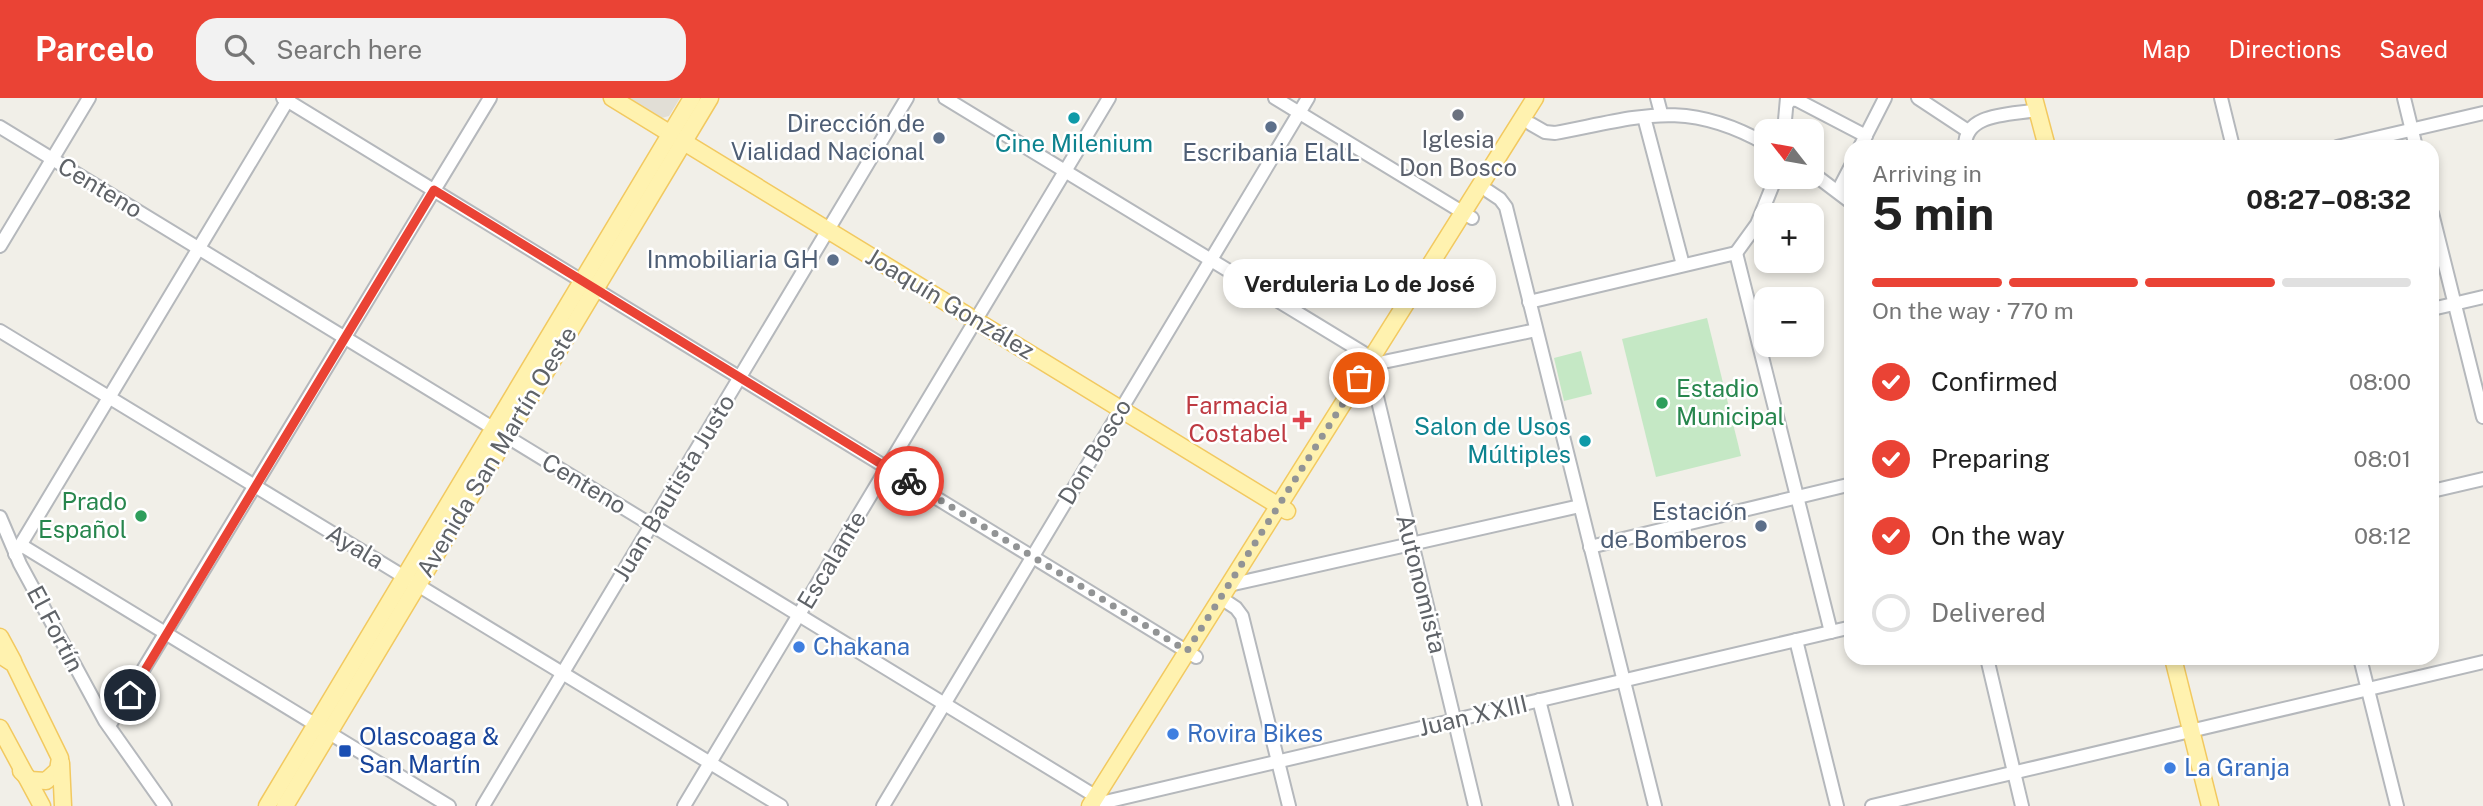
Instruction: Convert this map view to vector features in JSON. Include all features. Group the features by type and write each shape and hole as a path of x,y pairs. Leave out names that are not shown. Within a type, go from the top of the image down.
{"main road":[{"name":"Joaquín González","path":"612,98 1283,508"},
{"name":"Avenida San Martín Oeste","path":"677,138 692,98"},
{"name":"Avenida San Martín Oeste","path":"267,806 322,729 677,138 710,98"},
{"path":"1467,215 1488,191 1531,124 1539,99"},
{"path":"1100,803 1539,99"},
{"path":"2036,104 2045,140"},
{"path":"1283,508 1370,379 1375,362"},
{"path":"0,637 60,758 63,806"},
{"path":"0,654 9,659 15,667"},
{"path":"2176,665 2210,806"},
{"path":"0,728 21,771 38,794 42,806"},
{"name":"Avenida San Martín Oeste","path":"285,806 322,729"},
{"path":"21,771 30,780 46,781 58,771 60,758"}],"street":[{"path":"0,246 89,98"},
{"path":"108,726 167,634 489,98"},
{"name":"Juan Bautista Justo","path":"483,806 907,98"},
{"path":"945,98 1364,352 1375,362 1536,330"},
{"name":"Escalante","path":"684,806 1109,98"},
{"path":"1275,98 1467,215"},
{"name":"Don Bosco","path":"883,806 1308,98"},
{"path":"1657,98 1661,113"},
{"path":"1864,140 1885,98"},
{"path":"1918,98 1968,131"},
{"path":"2221,98 2232,140"},
{"path":"2404,98 2414,140"},
{"path":"449,806 167,634 18,550 287,99 1192,654"},
{"path":"1785,119 1787,101 1797,100 1861,140"},
{"path":"1966,140 1968,131 1983,120 2036,104"},
{"path":"1531,124 1552,134 1661,113 1678,113 1706,118 1754,139"},
{"path":"2368,140 2483,113"},
{"path":"1644,117 1683,265"},
{"name":"Centeno","path":"0,127 944,704 1100,803"},
{"path":"1838,191 1844,179"},
{"path":"1824,181 1844,196"},
{"path":"1529,302 1736,253 1762,215 1772,189"},
{"path":"1488,191 1505,205 1655,806"},
{"path":"2439,241 2483,418"},
{"path":"1736,253 1831,632"},
{"path":"2439,307 2483,297"},
{"name":"Ayala","path":"0,331 781,806"},
{"name":"Autonomista","path":"1370,379 1475,806"},
{"path":"2439,489 2483,479"},
{"path":"1590,547 1844,486"},
{"path":"1289,806 1242,616 1230,593 1411,544 1580,506"},
{"name":"El Fortín","path":"0,517 108,726 165,806"},
{"name":"Juan XXIII","path":"1100,803 1844,629"},
{"path":"1796,640 1838,806"},
{"path":"1872,806 2483,662"},
{"path":"1989,665 2022,806"},
{"path":"2362,665 2397,806"},
{"path":"1539,700 1566,806"}],"shaded area":[{"path":"624,98 680,98 669,116 658,119"}],"green space":[{"path":"1707,318 1741,456 1656,477 1622,339"},
{"path":"1581,351 1592,394 1564,401 1554,358"}],"way so far":[{"path":"909,481 1187,651 1359,378"}],"place":[{"name":"Iglesia Don Bosco","path":"1458,115"},
{"name":"Cine Milenium","path":"1074,118"},
{"name":"Escribania ElalL","path":"1271,127"},
{"name":"Dirección de Vialidad Nacional","path":"939,138"},
{"name":"Inmobiliaria GH","path":"833,260"},
{"name":"Verduleria Lo de José","path":"1359,378"},
{"name":"Estadio Municipal","path":"1662,403"},
{"name":"Farmacia Costabel","path":"1302,420"},
{"name":"Salon de Usos Múltiples","path":"1585,441"},
{"name":"Prado Español","path":"141,516"},
{"name":"Estación de Bomberos","path":"1761,526"},
{"name":"Chakana","path":"799,647"},
{"name":"Rovira Bikes","path":"1173,734"},
{"name":"Olascoaga & San Martín","path":"345,751"},
{"name":"La Granja","path":"2170,768"}],"route":[{"path":"130,695 434,190 909,481"}]}
